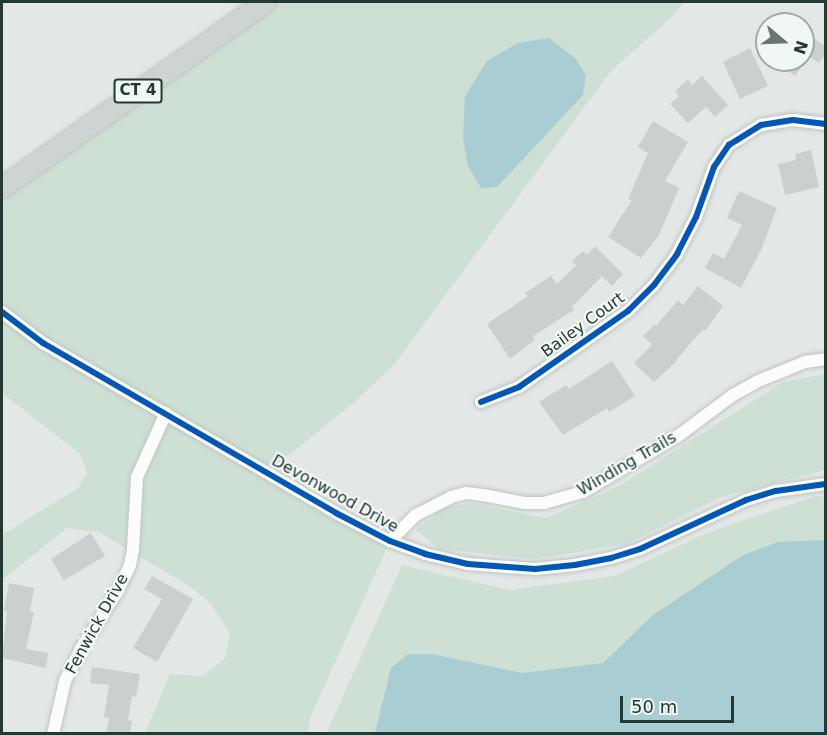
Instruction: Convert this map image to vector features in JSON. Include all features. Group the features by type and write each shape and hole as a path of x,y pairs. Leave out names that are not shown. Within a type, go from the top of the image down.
{"main road":[{"name":"CT 4","path":"2,188 266,2"}],"street":[{"name":"Bailey Court","path":"481,402 519,387 628,311 654,285 677,254 696,218 714,167 729,145 761,124 793,120 825,124"},
{"name":"Devonwood Drive","path":"2,312 43,343 166,412 336,513 390,541 447,560 495,568 535,569 575,565 640,549 746,500 776,491 825,484"},
{"name":"Winding Trails","path":"390,541 416,515 451,497 466,494 483,495 525,503 544,503 583,492 678,436 733,395 756,382 806,362 825,359"},
{"name":"Fenwick Drive","path":"53,734 65,681 80,650 117,592 130,565 137,477 166,412"}],"green space":[{"path":"266,2 685,2 673,16 611,71 393,366 351,405 268,472 390,541 310,718 308,733 145,733 170,674 203,676 225,658 230,633 210,603 191,587 99,532 67,528 2,580 2,535 78,488 87,473 80,454 2,393 2,188","holes":["575,58 586,75 583,95"]},
{"path":"825,374 825,470 721,497 627,544 534,559 439,549 416,530 441,508 470,503 546,518 621,485 783,382"},
{"path":"816,496 825,497 825,733 326,734 402,565 509,590 614,576 709,532"}],"water":[{"path":"549,38 575,58 586,75 583,95 497,187 481,188 468,166 463,137 465,96 487,61 518,43"},
{"path":"825,540 825,733 375,733 391,668 408,654 432,654 522,673 603,663 653,615 743,555 778,542"}],"building":[{"path":"815,39 825,46 825,54 819,63 815,60"},
{"path":"750,48 755,59 755,72 761,72 768,86 740,99 723,62"},
{"path":"702,76 728,105 715,117 706,107 688,123 670,104 679,96 675,91 688,79 692,85"},
{"path":"653,121 688,142 665,181 679,188 659,235 641,258 608,237 632,200 628,199 648,153 638,147"},
{"path":"811,150 819,187 785,195 778,164 796,160 795,154"},
{"path":"739,191 777,208 761,250 741,288 705,268 713,253 724,259 742,225 727,218"},
{"path":"595,246 623,274 612,286 602,276 572,307 574,310 533,336 535,340 510,359 487,324 528,296 525,293 551,276 557,284 576,265 572,261 583,251 587,255"},
{"path":"698,286 723,306 705,331 703,329 677,361 654,382 634,363 652,345 643,336 655,324 656,326 678,300 683,305"},
{"path":"612,361 635,396 609,412 607,408 563,435 539,402 566,385 569,389"},
{"path":"91,533 105,556 64,580 51,559"},
{"path":"152,576 193,599 157,662 133,648 162,599 144,589"},
{"path":"9,583 34,588 30,612 34,612 26,649 48,653 46,668 2,658 7,611 4,611"},
{"path":"92,667 140,674 136,697 132,696 128,720 132,721 130,734 106,734 109,718 104,717 109,685 90,683"}],"cycle path":[{"path":"481,402 519,387 628,311 654,285 677,254 696,217 714,167 729,145 761,125 793,120 826,124"},
{"path":"2,312 43,343 336,513 390,541 425,554 468,564 535,569 611,558 640,549 746,500 776,491 826,484"}]}
